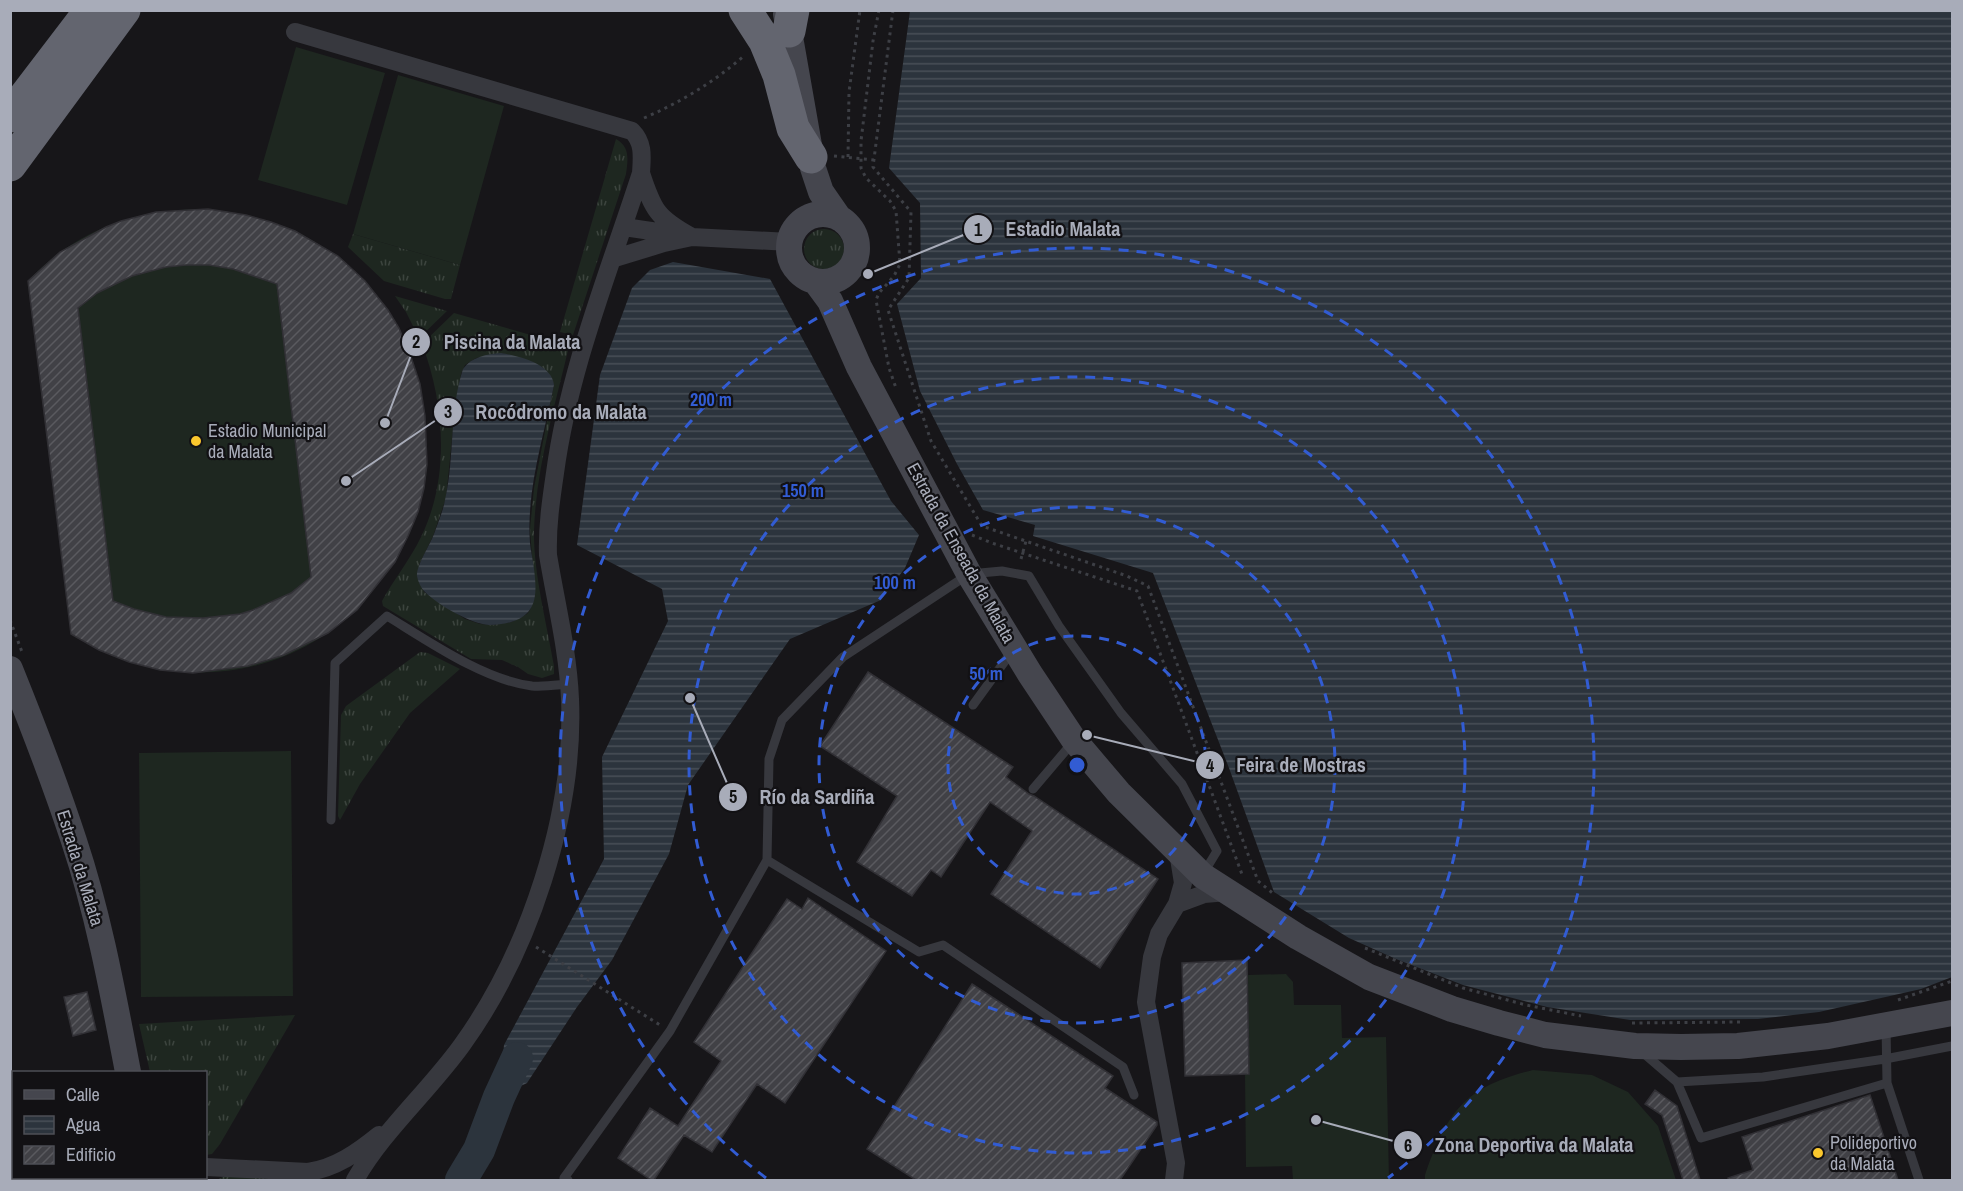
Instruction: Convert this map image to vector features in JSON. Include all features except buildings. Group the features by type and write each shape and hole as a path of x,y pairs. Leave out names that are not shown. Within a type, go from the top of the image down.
{"highway":[{"path":"10,114 33,71 77,10"},
{"path":"10,114 91,10"},
{"path":"10,165 124,10"},
{"path":"43,121 67,103 148,10"},
{"path":"745,10 765,41 779,75 793,128 818,160"}],"main road":[{"path":"789,17 818,160 820,192 839,218 853,232 856,241 855,261 850,269 842,277 831,281 816,282 800,273 793,264 790,253 795,233 807,204 818,160"},
{"path":"795,233 808,218 829,215 839,218"},
{"path":"840,321 842,299 850,269"},
{"name":"Estrada da Enseada da Malata","path":"816,282 840,321 859,367 969,573 1014,649 1074,740 1119,793 1203,876 1238,888 1298,937 1369,976 1452,1009 1545,1035 1630,1034 1681,1047 1738,1046 1792,1041 1953,1013"},
{"name":"Estrada da Malata","path":"10,669 74,842 114,990 128,1071"}],"street":[{"path":"295,32 632,131 639,137 641,173 649,199 657,212 676,228 692,237"},
{"path":"355,1180 378,1146 445,1068 477,1023 510,965 530,918 555,839 562,805 570,717 569,684 548,555 550,505 557,453 584,344 641,173"},
{"path":"624,227 692,237"},
{"path":"612,259 692,237 795,233"},
{"path":"1174,1180 1176,1163 1146,1002 1152,957 1159,934 1177,904 1183,883 1178,852"},
{"path":"1177,904 1204,894 1238,888"},
{"path":"207,1167 308,1172 321,1170 348,1158 408,1112"}],"lane":[{"path":"568,1180 564,1178 670,1031 767,860 769,759 782,720 843,657 969,573 1002,571 1029,576 1059,626 1121,713 1182,784 1217,851 1203,876"},
{"path":"331,820 335,663 387,616 466,663 501,677 532,686 569,684"},
{"path":"973,705 1014,649"},
{"path":"1033,789 1074,740"},
{"path":"767,860 919,952 943,945 1123,1067 1134,1095"},
{"path":"1886,1025 1887,1083 1919,1180"},
{"path":"1630,1034 1677,1082 1701,1138 1887,1083"},
{"path":"1677,1082 1763,1077 1885,1059 1953,1046"}],"path":[{"path":"848,157 849,92 860,10"},
{"path":"879,10 861,141 861,168 866,178 890,201 896,211 900,264 876,300 889,368 898,394"},
{"path":"893,10 873,167 910,212 909,278 888,310 931,441 982,526 1127,576 1148,586 1258,881 1281,901"},
{"path":"638,120 698,91 727,71 753,48"},
{"path":"818,160 848,157 874,159"},
{"path":"970,534 1137,591 1244,878 1238,888"},
{"path":"1021,559 1026,541"},
{"path":"1356,945 1464,988 1526,1005 1587,1018"},
{"path":"548,955 670,1031"},
{"path":"1895,1001 1953,981"},
{"path":"1630,1034 1750,1022"}],"green space":[{"path":"296,47 385,73 347,205 258,180"},
{"path":"398,75 504,106 460,265 353,234"},
{"path":"616,139 626,150 626,174 573,335 560,332"},
{"name":"Estadio Municipal da Malata","path":"208,209 268,221 296,232 323,247 364,602 333,629 298,650 262,664 223,671 185,672 146,666 108,653 71,634 28,281 67,247 110,225 157,213"},
{"path":"824,229 838,235 844,249 838,263 824,269 810,263 804,249 810,235"},
{"path":"353,234 460,265 451,299 384,281 348,247"},
{"path":"395,296 447,311 419,338"},
{"path":"454,313 569,346 542,460 534,530 538,580 554,674 542,678 528,674 502,660 471,659 383,606 382,601 421,537 437,490 441,441 439,416 436,391 422,344","holes":["501,353 543,368 554,385 534,488 530,529 535,596 527,614 512,622 480,624 465,619 424,592 419,565 433,536 446,498 455,409 461,374 465,365 476,358"]},
{"path":"420,652 428,653 460,669 410,713 360,784 340,820 338,816 341,715 346,706"},
{"path":"291,751 293,996 141,997 139,753"},
{"path":"1286,974 1293,982 1294,1005 1341,1005 1342,1038 1386,1037 1389,1180 1293,1180 1292,1166 1246,1167 1245,1074 1249,1073 1248,975"},
{"path":"295,1015 220,1144 212,1154 207,1155 207,1071 150,1071 139,1024"},
{"path":"1533,1070 1592,1075 1628,1092 1658,1126 1676,1180 1425,1180 1433,1153 1442,1134 1462,1104 1491,1084"},
{"path":"225,1176 325,1179 330,1180 217,1180"}],"water":[{"path":"910,11 1952,11 1952,977 1921,989 1819,1012 1758,1019 1630,1020 1547,1007 1463,985 1349,938 1274,892 1229,768 1153,573 1033,536 1035,525 983,510 920,391 897,304 921,278 920,203 889,168"},
{"path":"673,262 770,279 891,501 919,535 905,568 881,600 790,639 688,785 669,854 612,960 577,1007 527,1083 499,1097 504,1045 604,859 602,757 668,621 662,589 577,545 600,375 632,288 650,270"},
{"path":"501,353 517,356 541,366 552,378 554,385 533,483 529,523 534,566 534,599 529,611 520,619 489,625 464,618 431,597 419,583 417,572 444,504 456,401 463,369 475,359"}],"waterway":[{"path":"461,1180 479,1150 517,1058"}],"place":[{"name":"Estadio Malata","path":"868,274"},
{"name":"Piscina da Malata","path":"385,423"},
{"name":"Estadio Municipal da Malata","path":"196,441"},
{"name":"Rocódromo da Malata","path":"346,481"},
{"name":"Río da Sardiña","path":"690,698"},
{"name":"Feira de Mostras","path":"1087,735"},
{"name":"Zona Deportiva da Malata","path":"1316,1120"},
{"name":"Polideportivo da Malata","path":"1818,1153"}]}
